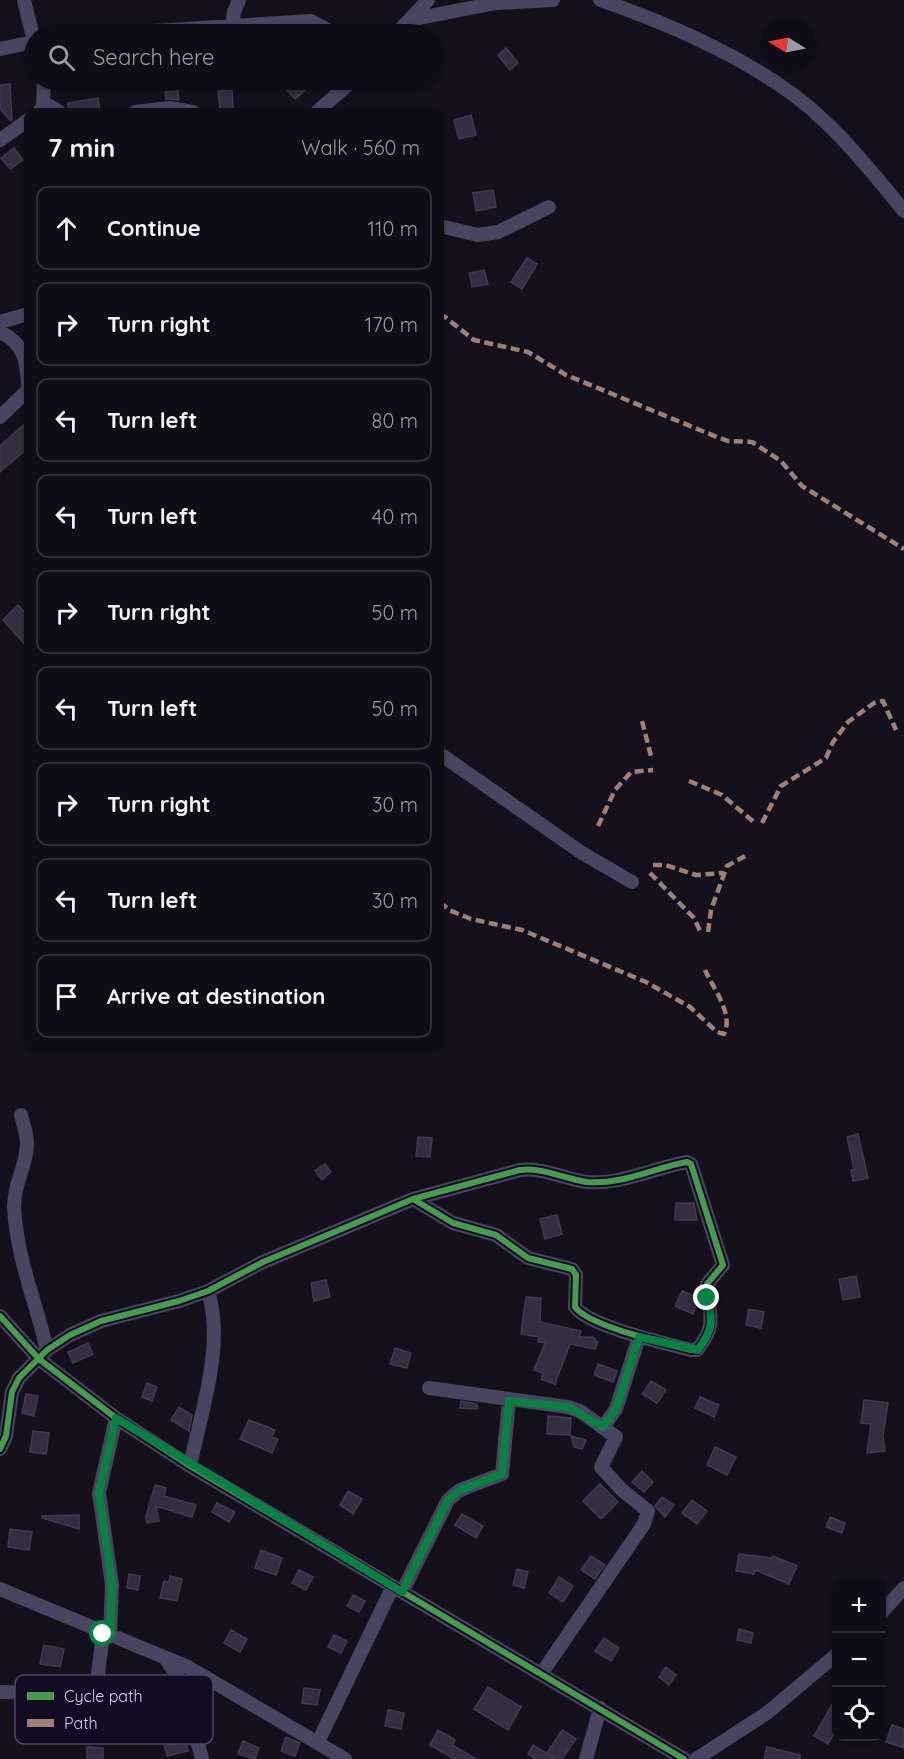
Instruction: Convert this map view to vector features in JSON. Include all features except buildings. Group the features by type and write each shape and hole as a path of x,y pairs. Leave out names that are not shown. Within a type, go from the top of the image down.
{"street":[{"path":"24,0 30,24"},
{"path":"232,24 239,0"},
{"path":"405,24 428,0"},
{"path":"409,20 496,3 553,0"},
{"path":"600,0 653,19 780,85 859,156 904,211"},
{"path":"272,24 311,21 317,24"},
{"path":"0,49 24,44"},
{"path":"41,108 43,90"},
{"path":"322,108 342,90"},
{"path":"0,140 24,123"},
{"path":"444,227 478,235 498,232 549,207"},
{"path":"0,322 24,315"},
{"path":"0,332 18,343 24,352"},
{"path":"0,417 24,394"},
{"path":"444,757 582,853 632,882"},
{"path":"21,1115 27,1142 15,1190 14,1208 24,1273 43,1355"},
{"path":"0,1449 6,1436 12,1392 19,1378 43,1355 70,1335 101,1321 208,1291 264,1262 413,1199 531,1168 587,1182 614,1182 675,1164 687,1162 691,1164 723,1265 707,1284 711,1312 710,1333 698,1350 639,1337 579,1312 575,1307 576,1275 572,1269 528,1257 496,1235 453,1222 413,1199"},
{"path":"190,1466 213,1352 215,1324 208,1291"},
{"path":"0,1316 116,1418 190,1466 684,1759"},
{"path":"603,1427 616,1409 639,1337"},
{"path":"429,1388 509,1401 568,1407 603,1427 617,1440 601,1467 622,1490 648,1511 649,1517 541,1674"},
{"path":"318,1742 398,1589 448,1500 460,1490 502,1474 509,1401"},
{"path":"99,1675 112,1584 99,1493 116,1418"},
{"path":"886,1608 904,1588"},
{"path":"0,1589 203,1675"},
{"path":"166,1659 177,1675"},
{"path":"696,1759 767,1713 832,1659"},
{"path":"213,1680 345,1759"},
{"path":"0,1692 15,1692"},
{"path":"586,1759 600,1708"},
{"path":"198,1744 202,1759"}],"marked path":[{"path":"444,316 474,340 528,352 566,375 717,437 728,441 752,442 781,461 802,486 904,549"},
{"path":"762,823 781,786 826,758 833,742 848,722 874,703 883,701 896,730"},
{"path":"642,721 652,760"},
{"path":"598,826 615,790 631,772 653,770"},
{"path":"689,781 722,795 755,823"},
{"path":"708,932 711,910 727,866 745,856"},
{"path":"653,865 665,865 696,875 724,873"},
{"path":"650,873 694,918 701,933"},
{"path":"444,906 471,919 522,930 646,982 690,1007 717,1032 724,1034 726,1026 724,1010 705,970"}],"cycle path":[{"path":"0,1449 6,1436 12,1392 19,1378 47,1350 70,1335 101,1321 208,1291 263,1262 413,1199 520,1170 537,1170 587,1182 600,1182 625,1179 687,1162 691,1164 723,1265 707,1284 711,1318 708,1333 697,1350 691,1350 612,1328 596,1321 575,1307 576,1275 572,1269 528,1258 496,1235 453,1223 413,1199"},
{"path":"0,1316 39,1359 116,1418 190,1466 684,1759"}],"route":[{"path":"103,1634 110,1636 112,1584 109,1554 99,1506 99,1493 116,1418 190,1466 402,1592 416,1566 431,1529 448,1500 460,1490 485,1479 497,1478 502,1474 509,1401 568,1407 580,1411 603,1427 616,1409 639,1337 698,1350 710,1333 711,1312 707,1298"}]}
